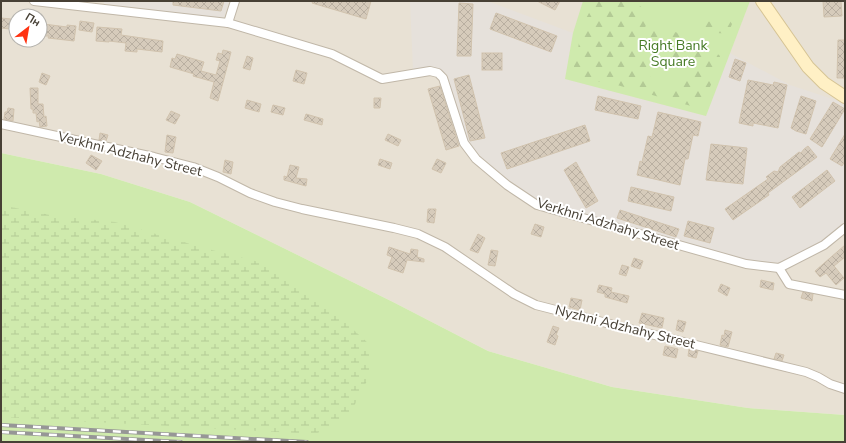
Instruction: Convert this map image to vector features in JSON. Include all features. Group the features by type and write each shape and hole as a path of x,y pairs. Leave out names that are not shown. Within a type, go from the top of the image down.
{"street":[{"path":"34,1 228,23 235,1"},
{"path":"762,1 808,67 824,83 845,97"},
{"name":"Verkhni Adzhahy Street","path":"228,23 332,54 382,79 430,72 438,73 443,78 464,143 476,159 507,184 537,205 746,264 780,268"},
{"name":"Verkhni Adzhahy Street","path":"1,124 154,157 193,167 218,177 250,193 275,202 418,234"},
{"path":"845,228 824,245 780,268 789,284 845,295"},
{"name":"Nyzhni Adzhahy Street","path":"418,234 445,247 514,294 536,305 806,372 830,384 845,389"}],"shaded area":[{"path":"1,1 845,1 845,415 748,408 612,387 488,351 393,302 190,202 101,174 1,153"},
{"path":"104,1 229,1 224,18 104,4"},
{"path":"410,1 490,2 573,33 565,79 706,116 730,53 790,85 845,103 845,222 822,241 779,263 746,260 539,201 510,181 479,155 473,148 468,141 447,76 440,69 430,67 413,70"}],"green space":[{"name":"Right Bank Square","path":"583,1 750,1 706,116 565,79 573,33"},
{"path":"591,1 630,1 649,11 649,19 640,38 640,45 653,83 665,91 677,85 683,79 685,65 655,56 647,46 646,39 652,31 664,29 682,34 711,48 720,56 712,82 699,106 691,106 610,83 591,81 574,71 574,60 584,22 589,13"},
{"path":"721,18 727,19 732,24 727,33 713,32 706,30 702,26 703,22 714,21"},
{"path":"1,153 101,174 190,202 393,302 488,351 612,387 748,408 845,415 845,442 1,442"},
{"path":"1,205 50,215 115,222 204,248 267,264 322,301 369,344 369,377 354,406 339,424 315,434 1,417"}],"building":[{"path":"173,1 224,1 221,11 173,5"},
{"path":"313,1 371,1 366,19 312,3"},
{"path":"537,1 560,1 555,10"},
{"path":"823,1 841,1 842,16 824,17"},
{"path":"459,3 473,4 471,56 457,56"},
{"path":"496,13 557,36 551,52 490,29"},
{"path":"1,18 8,19 8,29 1,28"},
{"path":"80,21 94,23 92,32 79,30"},
{"path":"48,25 67,27 67,25 76,26 74,41 48,38"},
{"path":"97,27 122,29 121,35 163,41 162,52 137,49 137,52 125,51 126,43 96,41"},
{"path":"838,40 845,40 845,78 837,78"},
{"path":"223,50 231,52 218,101 210,98 214,82 170,67 172,58 175,59 177,54 204,62 201,71 216,75 220,61 216,60 218,53 222,54"},
{"path":"482,53 502,53 502,70 482,70"},
{"path":"247,56 253,58 250,70 243,68"},
{"path":"735,59 746,63 740,81 729,77"},
{"path":"296,70 307,73 304,84 293,81"},
{"path":"42,73 50,76 46,85 39,82"},
{"path":"469,75 485,138 470,141 454,79"},
{"path":"748,80 773,85 774,82 787,85 778,128 753,123 753,126 739,123"},
{"path":"440,86 459,146 446,150 428,89"},
{"path":"30,88 38,88 38,104 43,104 44,117 46,116 47,126 40,127 39,121 37,122 36,113 33,113 33,109 31,109"},
{"path":"598,96 641,106 638,119 595,110"},
{"path":"801,96 816,101 806,134 791,128"},
{"path":"374,98 381,98 380,108 374,108"},
{"path":"247,100 261,104 259,112 245,108"},
{"path":"833,102 845,109 822,147 810,139"},
{"path":"273,105 285,108 283,115 271,112"},
{"path":"8,108 14,109 13,121 4,119 5,112 7,112"},
{"path":"171,111 180,115 175,124 166,120"},
{"path":"658,112 701,122 698,136 693,135 688,159 685,159 680,185 637,175 640,161 642,162 648,136 652,137"},
{"path":"306,114 323,119 322,125 304,120"},
{"path":"585,125 590,141 507,169 501,153"},
{"path":"100,133 108,135 106,141 99,140"},
{"path":"388,134 401,140 398,146 385,140"},
{"path":"845,134 845,161 842,166 830,159"},
{"path":"167,135 176,137 173,153 165,152"},
{"path":"711,144 747,148 743,184 706,180"},
{"path":"808,146 817,157 768,193 769,195 733,220 725,209 768,179 766,177 774,171 778,172 780,167 799,152 801,153"},
{"path":"91,155 102,161 96,170 86,163"},
{"path":"380,159 392,163 390,169 378,165"},
{"path":"437,159 446,163 441,173 432,169"},
{"path":"225,160 233,162 231,174 223,172"},
{"path":"576,162 598,201 586,208 564,170"},
{"path":"290,165 299,167 296,178 307,179 306,186 284,180 284,176 287,177"},
{"path":"827,170 835,181 800,208 792,197"},
{"path":"631,187 674,197 671,211 628,201"},
{"path":"428,209 436,209 434,223 427,222"},
{"path":"620,210 679,229 676,237 617,218"},
{"path":"688,221 714,228 710,243 684,236"},
{"path":"535,224 544,227 541,237 531,234"},
{"path":"478,234 485,238 478,253 470,250"},
{"path":"845,245 845,257 834,266 844,278 836,285 826,273 820,277 815,271"},
{"path":"389,247 410,254 411,249 418,250 417,257 424,259 424,262 407,260 403,273 388,268 392,257 387,255"},
{"path":"491,250 498,251 495,266 488,265"},
{"path":"634,258 643,261 640,269 631,266"},
{"path":"622,265 629,267 626,276 619,274"},
{"path":"761,280 774,283 773,290 760,287"},
{"path":"721,284 730,288 727,296 718,291"},
{"path":"599,285 612,288 611,292 629,296 627,303 605,297 605,294 597,292"},
{"path":"803,292 813,294 812,301 801,298"},
{"path":"571,298 582,300 580,310 569,307"},
{"path":"642,313 664,318 662,328 639,323"},
{"path":"678,320 686,322 683,332 676,330"},
{"path":"553,326 559,328 556,335 558,336 555,345 547,342"},
{"path":"725,330 732,332 728,347 720,345 722,335 724,336"},
{"path":"665,346 678,349 676,358 663,355"},
{"path":"689,349 698,351 696,358 688,356"},
{"path":"776,353 784,355 782,361 774,359"}],"railway":[{"path":"1,425 307,442"},
{"path":"1,432 181,442"}]}
